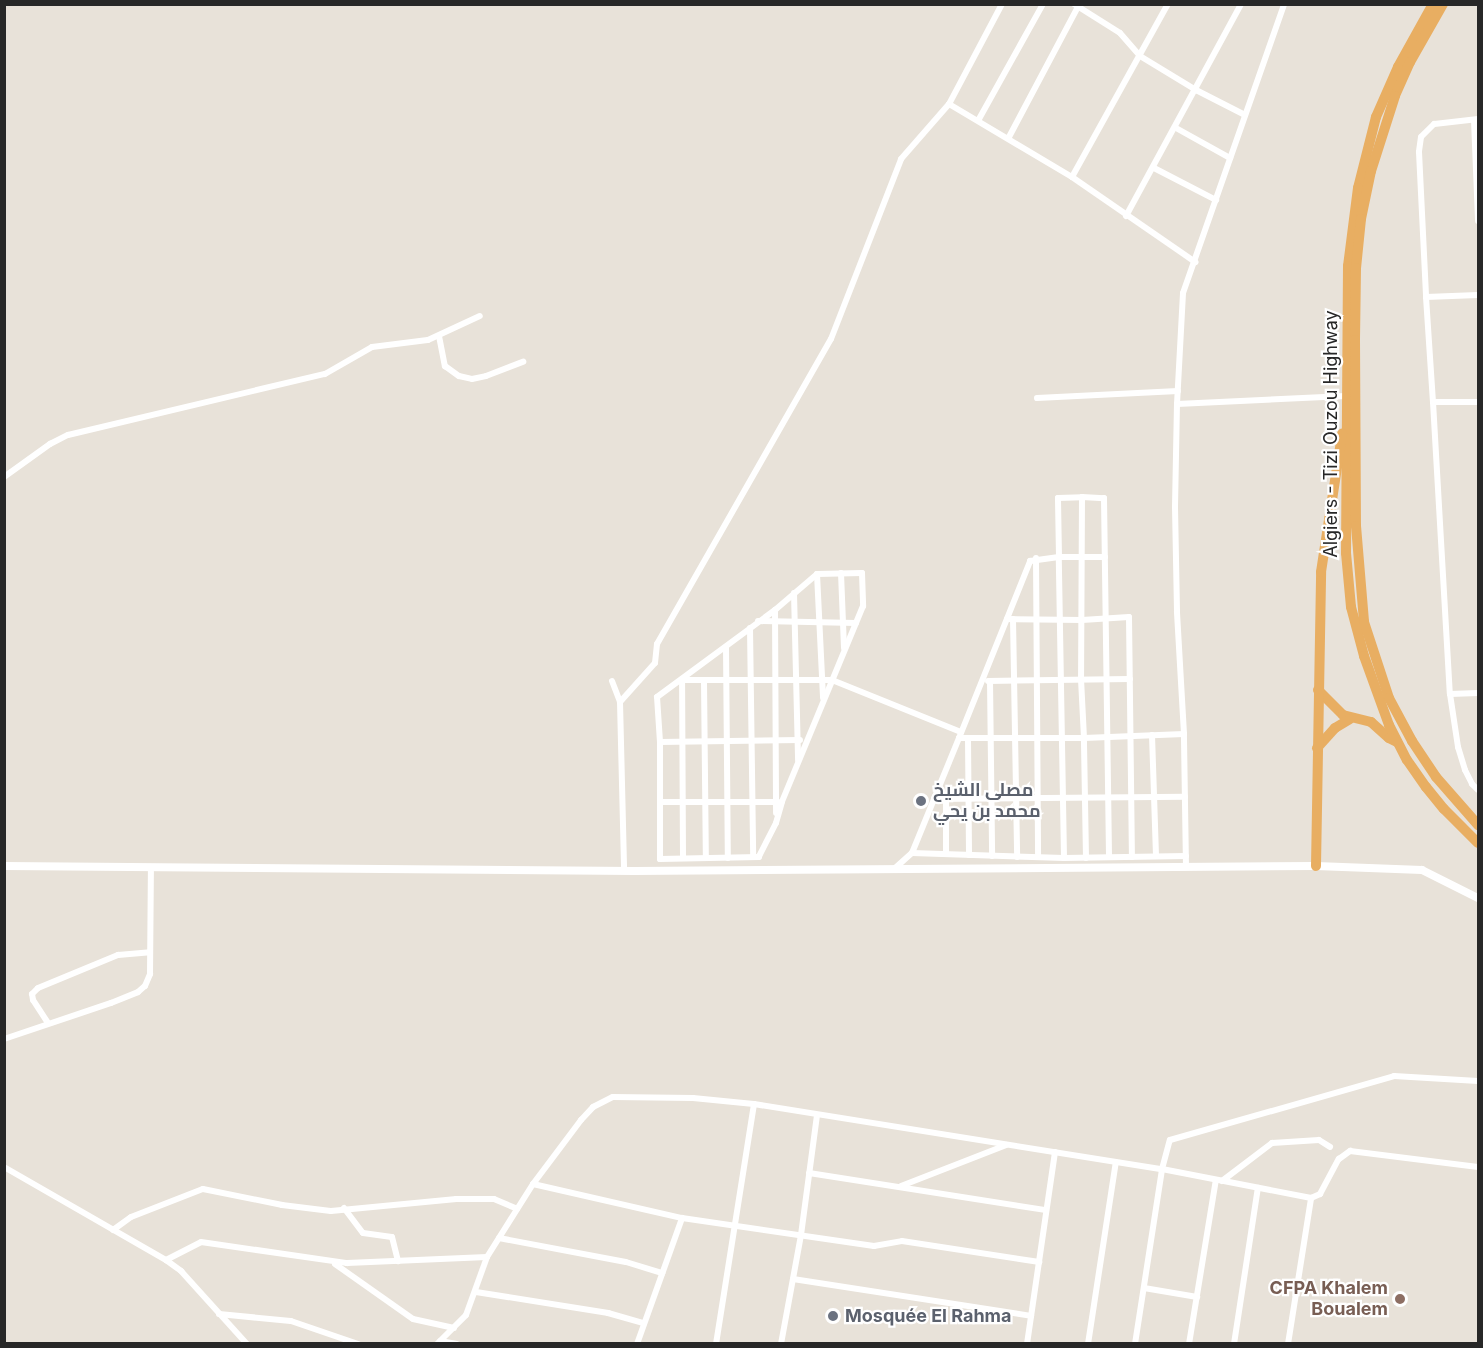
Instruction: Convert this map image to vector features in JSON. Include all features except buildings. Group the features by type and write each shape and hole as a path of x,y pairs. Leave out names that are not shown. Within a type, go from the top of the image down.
{"highway":[{"name":"Algiers - Tizi Ouzou Highway","path":"1433,4 1398,67 1376,117 1364,158 1348,266 1345,506 1351,607 1364,657 1397,742 1444,808 1479,843"},
{"name":"Algiers - Tizi Ouzou Highway","path":"1443,4 1410,62 1395,96 1371,171 1361,219 1356,268 1356,526 1364,622 1389,698 1412,741 1436,777 1479,825"},
{"path":"1316,866 1321,572 1338,449 1346,417"},
{"path":"1318,690 1332,706 1350,719 1371,722 1397,742"},
{"path":"1317,748 1335,728 1350,719"}],"street":[{"path":"620,702 655,663 657,644 831,339 901,159 949,104 1002,4"},
{"path":"979,119 1042,4"},
{"path":"1072,177 1168,4"},
{"path":"1126,216 1176,128 1241,4"},
{"path":"1186,867 1184,734 1176,599 1177,404 1184,293 1284,4"},
{"path":"1009,137 1077,5 1120,33 1140,56 1196,90 1245,115"},
{"path":"949,104 979,119 1072,177 1195,262"},
{"path":"1479,221 1476,119 1434,124 1421,137 1419,152 1450,694 1462,762 1472,784 1479,790"},
{"path":"1176,128 1230,158"},
{"path":"1154,168 1216,200"},
{"path":"1426,297 1479,295"},
{"path":"4,477 51,444 68,435 314,378 372,347 428,340 480,316"},
{"path":"439,336 445,366 459,376 472,379 486,376 523,362"},
{"path":"1037,398 1178,391"},
{"path":"1177,404 1347,396"},
{"path":"1433,402 1479,402"},
{"path":"1083,497 1081,679 1086,858"},
{"path":"1064,858 1058,498 1083,497 1104,498 1106,737 1110,797 1109,857"},
{"path":"894,869 912,853 982,681 1010,619 1030,561 1036,558 1105,557"},
{"path":"1036,558 1038,857"},
{"path":"841,573 844,651"},
{"path":"775,610 779,802 776,823 759,857 660,859 660,742 657,697 775,610 817,574 862,573 863,606 798,764 779,802"},
{"path":"817,574 823,702"},
{"path":"794,592 798,764"},
{"path":"1010,619 1082,620 1129,617 1132,857"},
{"path":"1010,619 1014,680 1017,857"},
{"path":"758,621 856,623"},
{"path":"750,628 753,857"},
{"path":"726,647 728,858"},
{"path":"982,681 1130,679"},
{"path":"682,680 832,680 968,738 1084,738 1184,734"},
{"path":"682,680 683,858"},
{"path":"612,681 620,702 624,871"},
{"path":"704,681 706,858"},
{"path":"990,681 992,856"},
{"path":"1450,694 1479,693"},
{"path":"1152,735 1156,856"},
{"path":"968,738 969,855"},
{"path":"660,742 807,740"},
{"path":"934,799 1185,796"},
{"path":"945,799 945,854"},
{"path":"660,802 779,802"},
{"path":"912,853 1064,858 1186,856"},
{"path":"5,867 624,871 1316,866 1422,870 1479,898"},
{"path":"4,1039 138,992 145,986 150,974 150,867"},
{"path":"48,1023 33,1000 32,994 38,988 118,955 150,952"},
{"path":"1135,1344 1162,1169 1170,1140 1394,1076 1479,1081"},
{"path":"439,1342 466,1316 487,1257 534,1184 580,1120 602,1101 613,1097 646,1096 754,1104 1162,1169 1311,1198 1320,1194 1339,1159 1350,1151 1479,1167"},
{"path":"716,1344 754,1104"},
{"path":"781,1344 801,1235 817,1115"},
{"path":"1189,1344 1219,1181 1272,1143 1319,1140 1330,1147"},
{"path":"899,1187 1006,1144"},
{"path":"1027,1344 1055,1152"},
{"path":"1088,1344 1116,1162"},
{"path":"4,1167 166,1260 181,1271 247,1344"},
{"path":"809,1173 1046,1210"},
{"path":"534,1184 682,1218 874,1246 902,1241 1039,1262"},
{"path":"1234,1344 1258,1188"},
{"path":"113,1230 131,1217 203,1189 282,1205 331,1211 456,1199 494,1199 517,1209"},
{"path":"1288,1344 1311,1198"},
{"path":"344,1208 363,1233 392,1238 398,1261"},
{"path":"637,1344 682,1218"},
{"path":"499,1238 626,1262 662,1273"},
{"path":"166,1260 201,1242 333,1262 487,1257"},
{"path":"333,1262 413,1319 454,1328"},
{"path":"793,1279 1031,1316"},
{"path":"1144,1288 1197,1297"},
{"path":"476,1292 608,1313 643,1323"},
{"path":"219,1314 291,1321 358,1344"},
{"path":"439,1342 457,1344"}],"place":[{"name":"مصلى الشيخ محمد بن يحي","path":"921,801"},
{"name":"CFPA Khalem Boualem","path":"1400,1299"},
{"name":"Mosquée El Rahma","path":"833,1316"}]}
